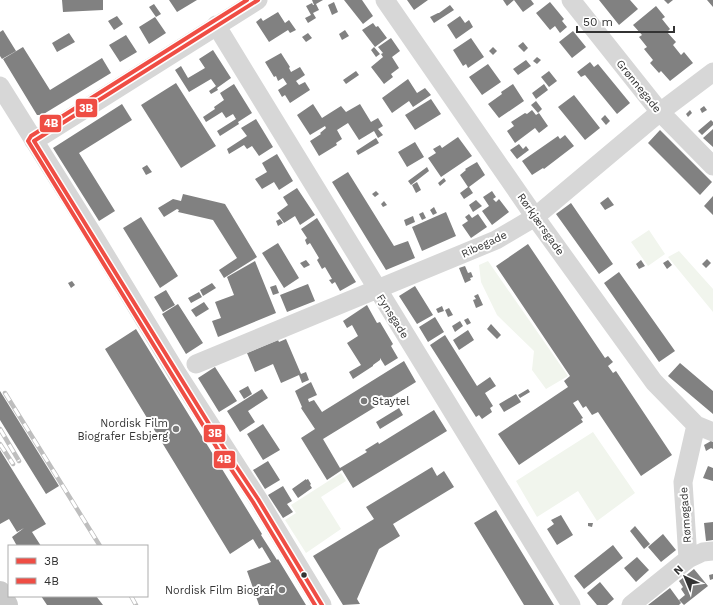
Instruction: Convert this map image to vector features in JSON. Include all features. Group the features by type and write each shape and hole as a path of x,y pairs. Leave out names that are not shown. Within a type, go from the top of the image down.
{"main road":[{"path":"0,592 7,605"}],"street":[{"path":"34,141 216,25 258,0"},
{"name":"Rørkjærsgade","path":"385,0 535,217 654,382 704,428"},
{"name":"Grønnegade","path":"571,0 660,112 713,166"},
{"name":"Fynsgade","path":"216,25 376,289 571,605"},
{"name":"Ribegade","path":"196,364 496,240 535,217 660,112 713,72"},
{"path":"0,86 216,435 258,499 322,605"},
{"name":"Rømøgade","path":"688,559 683,482 704,428"},
{"path":"631,605 688,559 702,552 713,551"}],"shaded area":[{"path":"649,230 665,254 648,266 631,242"},
{"path":"679,251 713,289 713,312 668,257"},
{"path":"488,261 568,376 546,389 532,370 534,351 497,315 481,282 479,265"},
{"path":"593,432 635,493 597,521 578,491 537,517 516,481"},
{"path":"341,473 346,481 321,497 341,529 306,553 285,520 296,513 291,505"}],"building":[{"path":"62,0 103,0 103,10 63,12"},
{"path":"169,0 197,0 177,12"},
{"path":"312,0 323,0 316,4 319,10 313,13 316,18 308,23 305,18 311,15 306,6 312,3 314,5"},
{"path":"344,0 362,0 373,16 363,24"},
{"path":"407,0 428,0 414,10"},
{"path":"503,0 514,0 507,6"},
{"path":"514,0 531,0 534,4 523,12"},
{"path":"599,0 630,0 638,9 619,25"},
{"path":"664,0 673,0 668,4"},
{"path":"707,0 713,0 713,7"},
{"path":"334,2 338,12 332,15 328,5"},
{"path":"550,2 564,19 562,21 567,27 560,33 555,26 550,30 536,13"},
{"path":"154,4 161,14 156,17 149,7"},
{"path":"450,5 454,10 434,23 430,17 439,13"},
{"path":"656,6 665,17 662,19 670,29 667,32 676,42 673,45 681,55 684,52 693,63 670,81 661,71 659,73 650,63 653,60 644,49 647,47 639,37 642,35 633,25"},
{"path":"278,12 285,23 289,20 296,30 290,33 288,30 269,42 256,22 261,18 263,21"},
{"path":"117,16 123,24 114,30 108,21"},
{"path":"460,16 465,23 469,20 473,27 456,39 447,25"},
{"path":"155,17 166,33 149,44 139,27"},
{"path":"373,23 376,27 378,26 387,38 375,47 362,30"},
{"path":"3,30 16,51 2,59 0,56 0,32"},
{"path":"345,30 349,36 342,40 339,34"},
{"path":"573,31 586,47 572,58 559,42"},
{"path":"69,33 75,42 57,52 52,43"},
{"path":"308,33 312,38 306,42 302,37"},
{"path":"126,35 137,52 120,62 109,45"},
{"path":"391,38 400,51 392,57 399,68 391,74 393,77 384,84 371,67 383,57 381,54 383,53 378,47"},
{"path":"471,38 484,57 468,68 466,64 463,66 453,50"},
{"path":"523,42 528,48 524,52 518,46"},
{"path":"23,47 50,90 102,58 111,73 42,115 37,115 3,59"},
{"path":"374,47 380,54 376,57 371,50"},
{"path":"493,47 497,51 493,55 489,51"},
{"path":"213,50 231,78 217,88 218,90 211,94 209,91 216,86 211,79 189,92 175,70 181,66 188,78 205,68 199,59"},
{"path":"281,53 290,67 291,72 300,67 305,75 296,81 299,85 305,82 310,90 290,103 285,95 282,97 278,90 287,84 283,78 278,81 276,76 274,77 265,62"},
{"path":"537,57 541,60 537,64 533,61"},
{"path":"526,60 531,66 518,75 513,69"},
{"path":"590,62 594,67 598,64 630,103 617,114 585,75 581,77 577,72"},
{"path":"488,64 501,82 482,95 469,77"},
{"path":"356,71 359,75 346,84 343,80"},
{"path":"549,71 557,81 549,87 541,77"},
{"path":"408,79 417,93 425,88 431,95 413,107 409,101 392,113 382,98"},
{"path":"176,83 216,146 181,168 141,105"},
{"path":"234,84 252,113 238,122 239,124 220,136 217,131 236,119 233,114 226,118 222,112 206,122 203,117 215,109 214,107 224,100 220,93"},
{"path":"513,84 524,101 499,118 488,104 502,94 501,92"},
{"path":"544,84 548,90 536,99 532,93"},
{"path":"574,95 600,128 585,140 558,107"},
{"path":"431,99 441,114 415,130 405,115"},
{"path":"536,101 542,109 538,113 531,105"},
{"path":"122,104 132,120 79,153 115,211 99,221 53,148"},
{"path":"313,104 322,118 341,106 346,112 360,104 371,122 378,118 383,126 378,129 383,135 378,138 374,131 359,140 348,123 337,130 342,139 336,143 337,145 319,156 310,141 321,134 320,133 326,128 325,126 310,135 297,115"},
{"path":"704,106 707,110 702,113 700,109"},
{"path":"532,110 536,115 539,113 548,126 539,133 535,128 515,143 507,131 514,126 511,122"},
{"path":"690,110 692,113 688,117 686,114"},
{"path":"605,115 610,121 606,125 601,119"},
{"path":"256,119 273,147 259,156 252,146 247,149 244,145 229,154 227,149 247,136 241,128"},
{"path":"711,120 713,125 702,135 698,131"},
{"path":"713,129 713,147 703,138"},
{"path":"660,130 712,182 700,195 648,143"},
{"path":"565,135 574,146 544,169 543,168 532,175 522,161 558,136 560,139"},
{"path":"458,137 472,156 441,177 428,158 436,153 433,149 440,145 442,148"},
{"path":"376,138 379,143 358,155 356,151"},
{"path":"415,142 424,157 407,167 398,152"},
{"path":"519,144 523,149 526,146 529,150 517,159 510,150"},
{"path":"277,154 293,181 279,190 274,182 262,189 255,179 267,172 262,163"},
{"path":"477,162 485,175 469,187 473,193 464,199 460,193 468,187 460,175 466,170 465,169"},
{"path":"147,165 152,172 146,175 142,168"},
{"path":"427,167 429,171 411,185 408,181"},
{"path":"348,172 394,246 408,241 415,258 386,270 332,182"},
{"path":"444,178 446,181 440,186 438,183"},
{"path":"417,182 421,190 416,193 412,185"},
{"path":"297,188 315,215 300,225 295,216 284,223 277,213 288,205 283,197"},
{"path":"376,191 379,194 375,197 372,194"},
{"path":"492,191 496,197 493,199 496,202 499,199 509,212 492,225 482,211 489,206 483,197"},
{"path":"183,194 225,204 257,257 224,278 219,270 237,258 213,220 178,212 179,210 177,209 164,217 158,208 173,199 181,201"},
{"path":"713,196 713,215 704,206"},
{"path":"608,197 614,205 605,210 600,203"},
{"path":"476,200 482,206 473,212 469,205"},
{"path":"384,201 387,205 383,207 381,204"},
{"path":"571,203 613,264 599,274 556,214"},
{"path":"434,207 437,213 433,215 430,210"},
{"path":"423,212 426,218 422,220 419,214"},
{"path":"446,212 456,236 422,251 412,227"},
{"path":"469,214 472,218 478,214 487,227 471,238 462,225 468,221 465,217"},
{"path":"413,216 415,222 406,226 404,220"},
{"path":"141,217 178,276 160,288 123,228"},
{"path":"317,218 356,282 340,291 335,282 332,284 329,280 332,279 325,267 322,269 317,260 319,258 310,243 307,245 305,240 307,238 301,229"},
{"path":"280,219 283,223 278,226 276,221"},
{"path":"278,243 299,278 284,288 262,253"},
{"path":"528,244 605,358 608,356 613,362 608,366 613,373 616,371 672,455 641,476 598,412 592,415 586,406 583,408 578,400 573,403 583,418 581,419 583,422 519,465 498,434 568,387 564,381 570,376 496,266"},
{"path":"707,259 711,263 706,268 702,264"},
{"path":"306,260 310,265 304,268 300,263"},
{"path":"641,260 645,266 639,269 636,264"},
{"path":"668,260 672,265 667,269 663,263"},
{"path":"255,261 276,313 218,337 212,321 221,318 215,302 234,295 227,277"},
{"path":"465,266 468,273 471,272 473,277 465,283 459,268"},
{"path":"619,272 675,351 659,362 604,283"},
{"path":"72,281 75,285 71,288 68,283"},
{"path":"212,283 216,288 203,296 200,290"},
{"path":"308,284 315,301 287,312 280,295"},
{"path":"276,285 279,293 273,295 270,287"},
{"path":"415,286 433,315 417,324 399,296"},
{"path":"166,290 175,305 163,312 154,297"},
{"path":"199,292 202,297 191,303 188,298"},
{"path":"478,294 483,305 476,308 473,300 476,299 474,296"},
{"path":"204,302 209,309 196,317 191,310"},
{"path":"178,304 203,343 186,354 162,314"},
{"path":"367,305 377,323 380,322 393,344 391,346 398,358 385,366 380,358 380,360 373,366 353,379 349,372 361,365 347,343 358,336 352,325 347,328 343,321"},
{"path":"442,306 444,311 438,313 436,309"},
{"path":"449,308 453,315 448,317 445,310"},
{"path":"435,317 444,332 428,342 419,327"},
{"path":"468,318 471,323 467,325 464,320"},
{"path":"460,321 463,326 455,332 452,326"},
{"path":"491,324 501,335 497,339 487,329"},
{"name":"Nordisk Film Biografer Esbjerg","path":"136,329 262,534 261,535 277,560 278,559 306,605 259,605 247,571 271,562 262,547 259,549 253,539 230,554 105,349"},
{"path":"468,330 474,340 459,350 453,340"},
{"path":"445,335 477,386 490,377 496,386 485,393 493,406 490,408 492,412 482,419 479,415 476,417 430,345"},
{"path":"286,339 301,374 306,372 309,380 302,383 299,375 281,383 273,364 255,372 247,353 278,340 279,342"},
{"path":"404,361 416,382 323,439 340,468 367,452 365,450 378,442 379,444 434,410 447,431 353,488 342,470 327,480 301,438 315,429 301,408 302,407 295,391 311,382 317,395 308,399 309,402 314,400 322,412"},
{"path":"680,363 713,391 713,414 668,376"},
{"path":"215,367 237,401 219,412 198,378"},
{"path":"248,386 252,394 244,399 239,391"},
{"path":"262,389 268,398 248,411 255,422 240,432 227,411"},
{"path":"528,389 530,392 520,398 518,395"},
{"path":"0,391 59,486 46,494 0,420"},
{"path":"516,394 521,402 504,412 499,404"},
{"path":"399,408 403,415 380,429 376,422"},
{"path":"263,424 280,450 263,460 247,434"},
{"path":"711,441 713,442 713,449 711,448 706,451 704,445"},
{"path":"0,450 46,524 32,532 40,545 16,545 12,537 24,528 17,532 9,519 0,524"},
{"path":"268,461 280,480 265,489 253,470"},
{"path":"708,466 713,468 713,481 703,478"},
{"path":"432,467 437,476 444,471 454,487 393,524 400,536 379,549 357,599 360,604 343,605 313,556 374,519 366,507"},
{"path":"308,479 312,488 298,498 292,489"},
{"path":"283,486 292,501 287,504 293,512 283,518 268,495"},
{"path":"496,510 554,605 524,605 474,523"},
{"path":"561,515 573,535 557,545 547,529 554,524 551,520"},
{"path":"713,522 713,540 706,541 704,523"},
{"path":"588,523 593,523 592,527 588,526"},
{"path":"635,526 650,544 644,549 630,531"},
{"path":"663,534 676,550 661,562 648,547"},
{"path":"613,545 623,558 584,589 574,576"},
{"path":"637,557 649,570 636,582 624,568"},
{"path":"694,569 708,586 684,605 679,600 685,595 681,589 683,587 679,581"},
{"path":"713,574 713,579 710,580 709,575"},
{"path":"600,582 614,599 607,605 597,605 587,593"},
{"path":"670,588 681,603 679,605 648,605"},
{"path":"42,597 97,597 103,605 47,605"}],"railway":[{"path":"5,393 99,545"},
{"path":"0,429 19,461"},
{"path":"0,444 13,464"},
{"path":"132,597 136,605"}],"transit line":[{"name":"4B","path":"247,0 31,136 28,141 217,448 253,502 315,605"},
{"name":"3B","path":"258,0 34,141 222,445 258,499 322,605"}],"place":[{"name":"Staytel","path":"364,401"},
{"name":"Nordisk Film Biografer Esbjerg","path":"176,429"},
{"name":"Nordisk Film Biograf","path":"282,590"}]}
